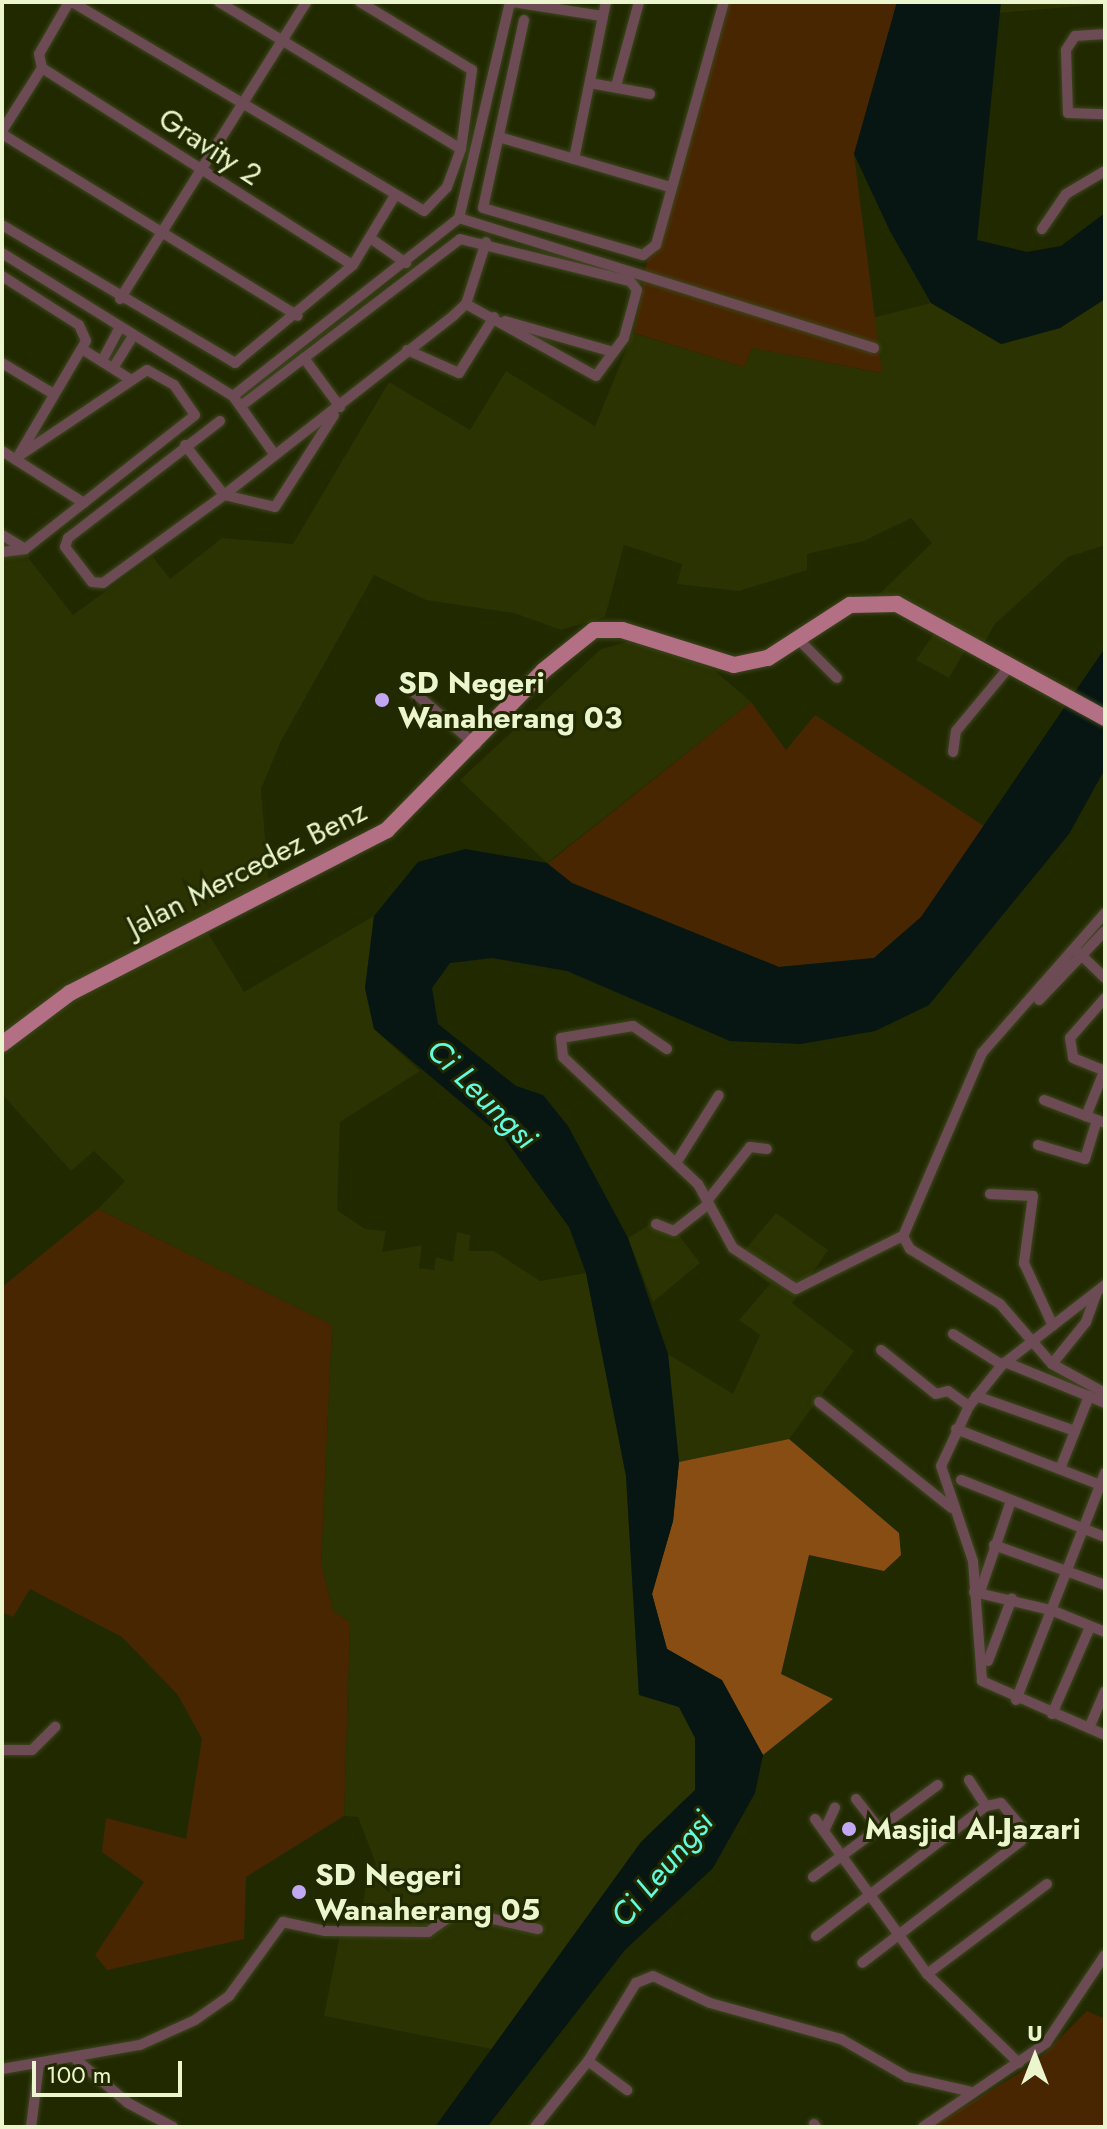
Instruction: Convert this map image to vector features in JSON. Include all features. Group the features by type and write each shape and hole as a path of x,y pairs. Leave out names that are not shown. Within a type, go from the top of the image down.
{"main road":[{"name":"Jalan Mercedez Benz","path":"2,1044 83,986 387,830 476,745 543,671 594,630 622,630 734,665 768,658 850,605 878,601 915,611 1041,685 1105,718"}],"street":[{"path":"298,316 2,132 42,68 39,54 71,2 394,197 424,211 447,187 461,149 472,70 360,2"},
{"path":"219,2 461,149"},
{"path":"120,299 306,2"},
{"path":"233,396 406,263 459,218 511,2 602,16"},
{"path":"574,159 606,2"},
{"path":"616,86 639,2"},
{"path":"524,20 483,208 570,239 643,255 656,245 724,2"},
{"path":"1105,34 1075,36 1066,50 1069,114 1105,114"},
{"name":"Gravity 2","path":"42,68 353,265"},
{"path":"590,83 650,94"},
{"path":"499,137 670,187"},
{"path":"1042,229 1066,194 1105,171"},
{"path":"2,225 120,299 232,363 298,316 353,265 394,197"},
{"path":"459,218 874,348"},
{"path":"370,238 406,263"},
{"path":"241,406 460,239 486,242 634,284 624,338 596,376 585,375 508,330 500,319"},
{"path":"220,421 68,538 74,559 92,582 103,583 224,495 338,409 466,304 486,242"},
{"path":"2,253 119,329 233,396 275,455"},
{"path":"2,276 79,325 82,349 52,393 19,457"},
{"path":"466,304 500,319 613,352"},
{"path":"407,350 459,373 500,319"},
{"path":"102,361 119,329"},
{"path":"113,368 132,337"},
{"path":"82,349 128,378"},
{"path":"304,358 338,409"},
{"path":"2,363 52,393"},
{"path":"2,552 25,549 195,420 162,377 147,370 128,378 19,457"},
{"path":"185,445 224,495 278,506 338,409"},
{"path":"2,451 19,457 84,503"},
{"path":"2,535 25,549"},
{"path":"798,639 837,678"},
{"path":"953,752 956,731 1010,666"},
{"path":"411,690 476,745"},
{"path":"667,1049 633,1026 561,1038 563,1057 676,1163 707,1204 733,1248 796,1289 903,1236 982,1053 1071,946 1105,913"},
{"path":"1039,1000 1105,931"},
{"path":"1071,946 1105,978"},
{"path":"1038,1145 1085,1159 1096,1119 1104,1070 1073,1058 1070,1038 1105,998"},
{"path":"676,1163 719,1095"},
{"path":"1044,1100 1096,1119"},
{"path":"656,1224 674,1231 707,1204 750,1147 767,1149"},
{"path":"990,1194 1033,1196 1024,1263 1053,1326"},
{"path":"903,1236 910,1249 1000,1304 1029,1343 1052,1364 1105,1393"},
{"path":"1101,1288 1003,1364 969,1406 941,1466 952,1508 971,1552 978,1591 982,1681 1016,1700 1105,1735"},
{"path":"1052,1364 1086,1322 1101,1288"},
{"path":"953,1334 1003,1364 1105,1403"},
{"path":"881,1350 936,1394 948,1391 969,1406"},
{"path":"976,1396 1075,1431"},
{"path":"1060,1469 1089,1396"},
{"path":"819,1402 952,1508"},
{"path":"956,1429 1102,1486"},
{"path":"1016,1700 1105,1473"},
{"path":"961,1480 1105,1537"},
{"path":"978,1591 1011,1501"},
{"path":"994,1545 1105,1585"},
{"path":"978,1591 1051,1610 1105,1632"},
{"path":"988,1661 1012,1598"},
{"path":"1052,1714 1090,1627"},
{"path":"1089,1728 1105,1691"},
{"path":"2,1750 32,1750 55,1727"},
{"path":"969,1780 986,1806"},
{"path":"813,1877 844,1858 938,1785"},
{"path":"856,1799 880,1830"},
{"path":"816,1936 986,1806 1001,1803 1023,1838 862,1963"},
{"path":"824,1831 835,1807"},
{"path":"815,1819 872,1892 927,1974 1019,2063"},
{"path":"927,1974 1047,1884"},
{"path":"2,2069 152,2041 204,2014 229,1996 284,1921 325,1931 428,1932 461,1911 538,1929"},
{"path":"923,2127 968,2091 1019,2063 1046,2043 1105,1955"},
{"path":"535,2127 588,2061 636,1983 653,1976 710,2003 841,2039 907,2077 968,2091"},
{"path":"73,2057 128,2103 173,2127"},
{"path":"588,2061 627,2090"},
{"path":"31,2127 39,2064"}],"shaded area":[{"path":"726,2 897,2 854,154 882,373 752,348 744,367 634,333 646,265"},
{"path":"1001,2 1105,2 1105,4 997,13"},
{"path":"1105,299 1105,545 1068,557 995,624 978,653 967,647 949,678 916,660 937,629 898,607 869,604 932,543 911,518 864,541 807,554 807,570 739,591 677,584 682,564 624,545 605,617 561,630 514,613 426,600 374,575 281,741 261,789 270,897 208,933 244,992 374,916 365,988 374,1029 420,1071 340,1122 337,1210 365,1229 386,1231 382,1252 422,1245 419,1268 434,1270 436,1257 453,1262 457,1232 470,1235 469,1251 494,1251 540,1281 586,1273 626,1476 639,1694 679,1707 695,1737 695,1790 641,1842 492,2049 324,2016 340,1935 359,1934 367,1875 376,1864 358,1817 344,1816 350,1622 333,1611 321,1563 332,1325 98,1209 125,1181 94,1151 71,1171 2,1094 2,555 29,550 29,559 73,615 153,557 170,579 222,538 293,544 389,382 470,430 506,371 595,426 633,333 744,367 752,348 881,373 872,318 931,303 1002,344 1060,328"},
{"path":"634,640 713,669 751,702 547,863 460,780 601,649"},
{"path":"751,702 786,750 815,715 987,828 921,917 874,958 779,967 572,883 547,864"},
{"path":"98,1209 332,1325 321,1563 333,1611 350,1622 344,1816 246,1877 244,1939 107,1970 95,1955 144,1882 102,1852 106,1818 186,1839 202,1739 178,1695 122,1637 30,1589 13,1617 2,1612 2,1287"},
{"path":"776,1213 828,1250 792,1303 854,1351 789,1439 679,1462 668,1354 733,1394 760,1335 739,1320 770,1284 737,1259"},
{"path":"652,1223 661,1232 671,1225 700,1263 653,1302 628,1238"},
{"path":"789,1439 899,1533 901,1555 884,1571 809,1555 781,1674 833,1699 763,1755 722,1681 667,1649 652,1594 673,1521 679,1462"},
{"path":"1087,2011 1105,2019 1105,2127 931,2127 1034,2064"}],"water":[{"path":"897,2 1001,2 977,240 1027,252 1061,246 1105,213 1105,299 1060,328 1001,344 931,303 890,231 854,154"},
{"name":"Ci Leungsi","path":"1105,648 1105,769 1069,834 929,1005 875,1031 801,1044 730,1041 567,971 492,958 450,963 432,988 438,1024 516,1086 543,1095 568,1126 628,1238 668,1354 679,1462 673,1521 652,1594 667,1649 722,1680 763,1755 755,1793 713,1868 625,1950 487,2127 435,2127 641,1842 695,1790 695,1738 679,1707 639,1695 626,1476 586,1273 569,1227 505,1139 374,1029 365,988 374,916 418,862 465,849 547,863 572,883 779,967 874,958 921,917"}],"place":[{"name":"SD Negeri Wanaherang 03","path":"382,700"},
{"name":"Masjid Al-Jazari","path":"849,1829"},
{"name":"SD Negeri Wanaherang 05","path":"299,1892"}]}
